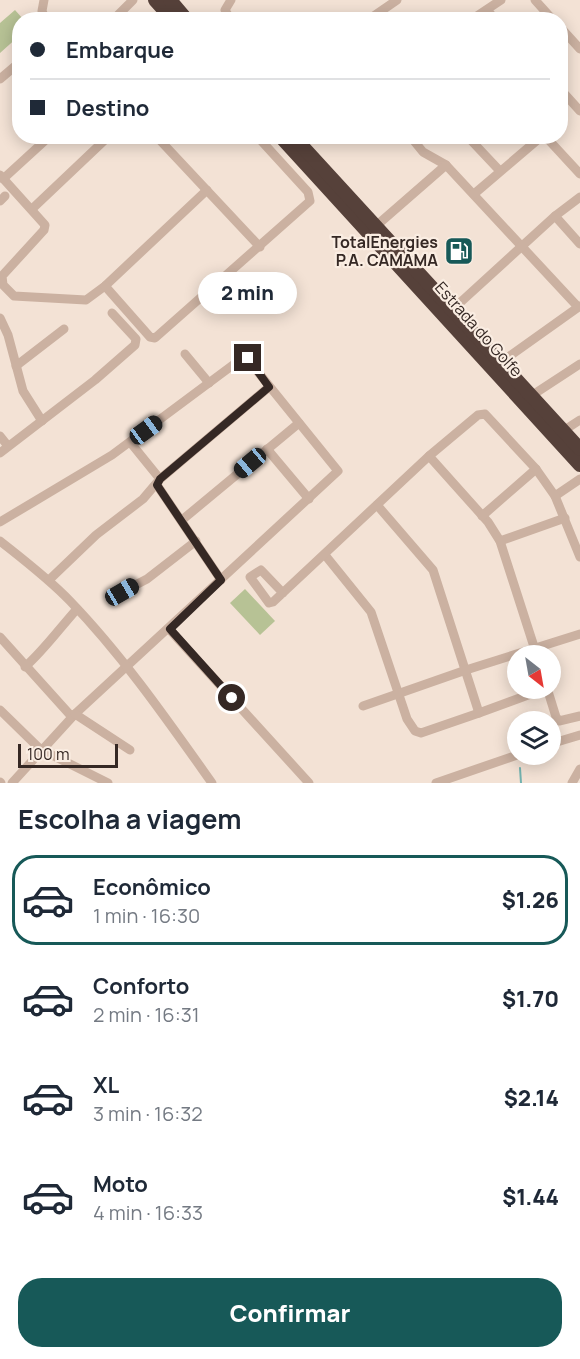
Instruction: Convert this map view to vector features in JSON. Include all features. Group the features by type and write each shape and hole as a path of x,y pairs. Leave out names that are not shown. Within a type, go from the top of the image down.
{"highway":[{"path":"155,0 164,12"},
{"path":"170,0 180,12"},
{"name":"Estrada do Golfe","path":"287,144 580,465"},
{"name":"Estrada do Golfe","path":"300,144 580,449"}],"street":[{"path":"121,12 133,0"},
{"path":"380,12 397,0"},
{"path":"484,12 501,0"},
{"path":"535,0 546,12"},
{"path":"568,36 580,49"},
{"path":"0,80 12,69"},
{"path":"568,98 580,111"},
{"path":"41,144 2,177 44,222 44,230 2,276 3,285 11,294 81,301 105,286 207,190"},
{"path":"32,209 101,144"},
{"path":"164,144 260,247"},
{"path":"105,286 150,337 155,338 260,247 310,201 311,196 264,144"},
{"path":"416,144 423,152 446,165 579,307 500,363"},
{"path":"475,144 499,170"},
{"path":"474,194 499,170 533,144"},
{"path":"552,144 580,174"},
{"path":"376,226 446,165"},
{"path":"452,310 555,216 580,197"},
{"path":"555,216 580,244"},
{"path":"0,436 4,449 42,422 135,345 136,339 112,313"},
{"path":"0,318 2,331 23,391 42,422"},
{"path":"16,366 63,329"},
{"path":"185,354 209,384"},
{"path":"0,522 112,455 245,356 338,471 170,629 73,716 40,749 12,783"},
{"path":"531,396 580,364"},
{"path":"49,580 96,536 269,387"},
{"path":"283,593 429,456 471,420 485,414 536,470 555,496 580,554"},
{"path":"562,431 580,420"},
{"path":"182,520 299,423"},
{"path":"130,442 159,482 221,580"},
{"path":"267,449 309,499"},
{"path":"429,456 482,516 500,541 533,645"},
{"path":"482,516 536,470"},
{"path":"555,496 580,479"},
{"path":"377,505 430,564 480,713"},
{"path":"500,541 565,518"},
{"path":"0,541 49,580 77,609 188,747 212,783"},
{"path":"122,592 158,571 196,541"},
{"path":"325,555 371,612 410,726 415,731 421,733 518,699"},
{"path":"25,667 48,646 50,638 77,609"},
{"path":"170,629 309,783"},
{"path":"552,645 580,634"},
{"path":"0,637 25,667 73,716 130,750"},
{"path":"363,706 465,670 507,659"},
{"path":"550,699 556,717 560,721 580,716"},
{"path":"0,710 40,749 95,780 108,783"},
{"path":"561,741 580,735"},
{"path":"436,783 507,758"},
{"path":"572,783 580,769"}],"green space":[{"path":"12,13 12,42 0,53 0,23"},
{"path":"245,589 275,621 260,635 230,603"}],"waterway":[{"path":"520,768 521,783"}],"place":[{"name":"TotalEnergies P.A. CAMAMA","path":"459,251"}],"route":[{"path":"232,698 170,629 221,580 157,485 160,479 269,387 248,358"}]}
